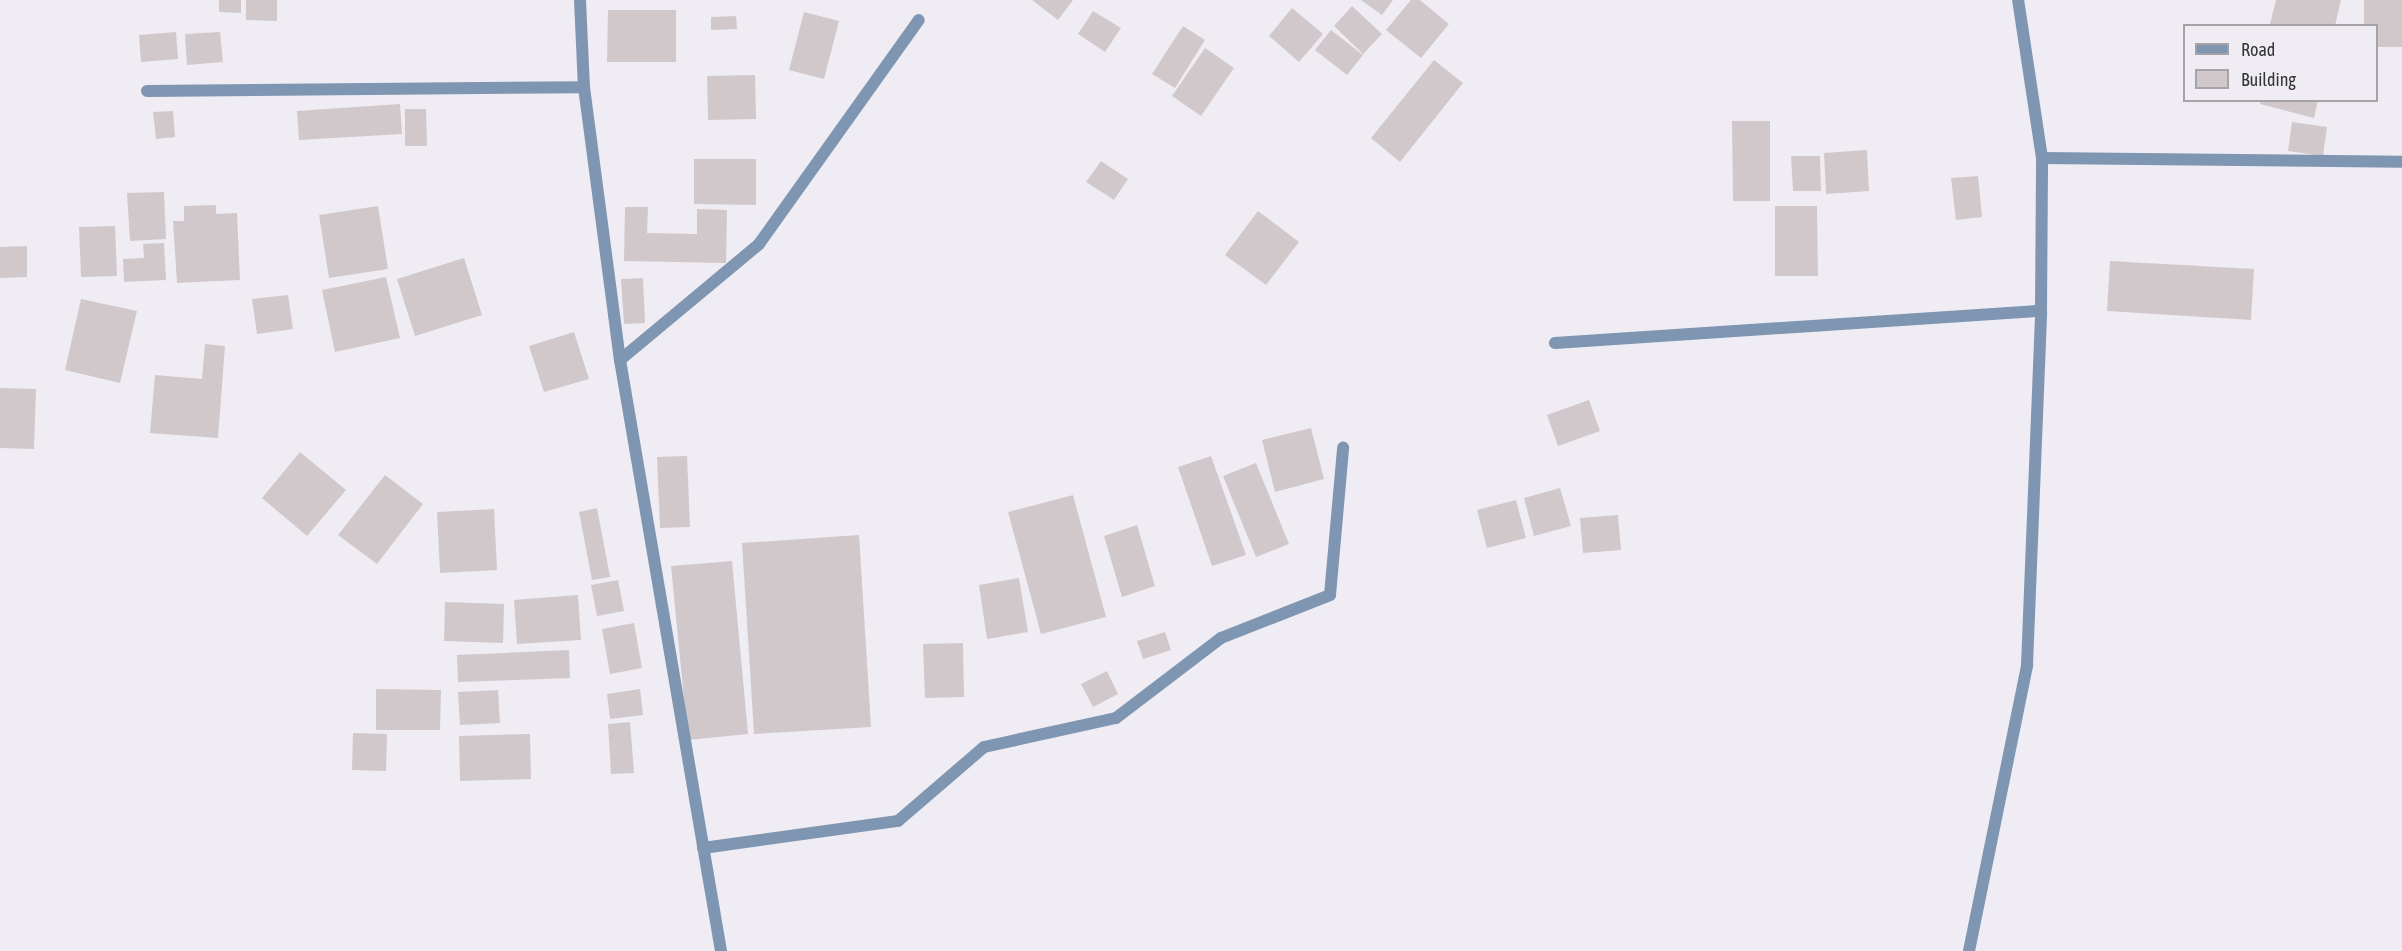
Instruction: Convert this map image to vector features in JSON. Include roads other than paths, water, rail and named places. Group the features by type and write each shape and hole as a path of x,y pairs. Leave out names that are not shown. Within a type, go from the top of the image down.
{"street":[{"path":"580,0 584,87 620,360 721,951"},
{"path":"1969,951 2027,664 2042,311 2042,158 2018,0"},
{"path":"620,360 759,244 919,21"},
{"path":"147,91 584,87"},
{"path":"2042,158 2402,162"},
{"path":"1555,343 2042,311"},
{"path":"703,848 898,821 984,747 1116,718 1221,638 1330,595 1343,448"}]}
